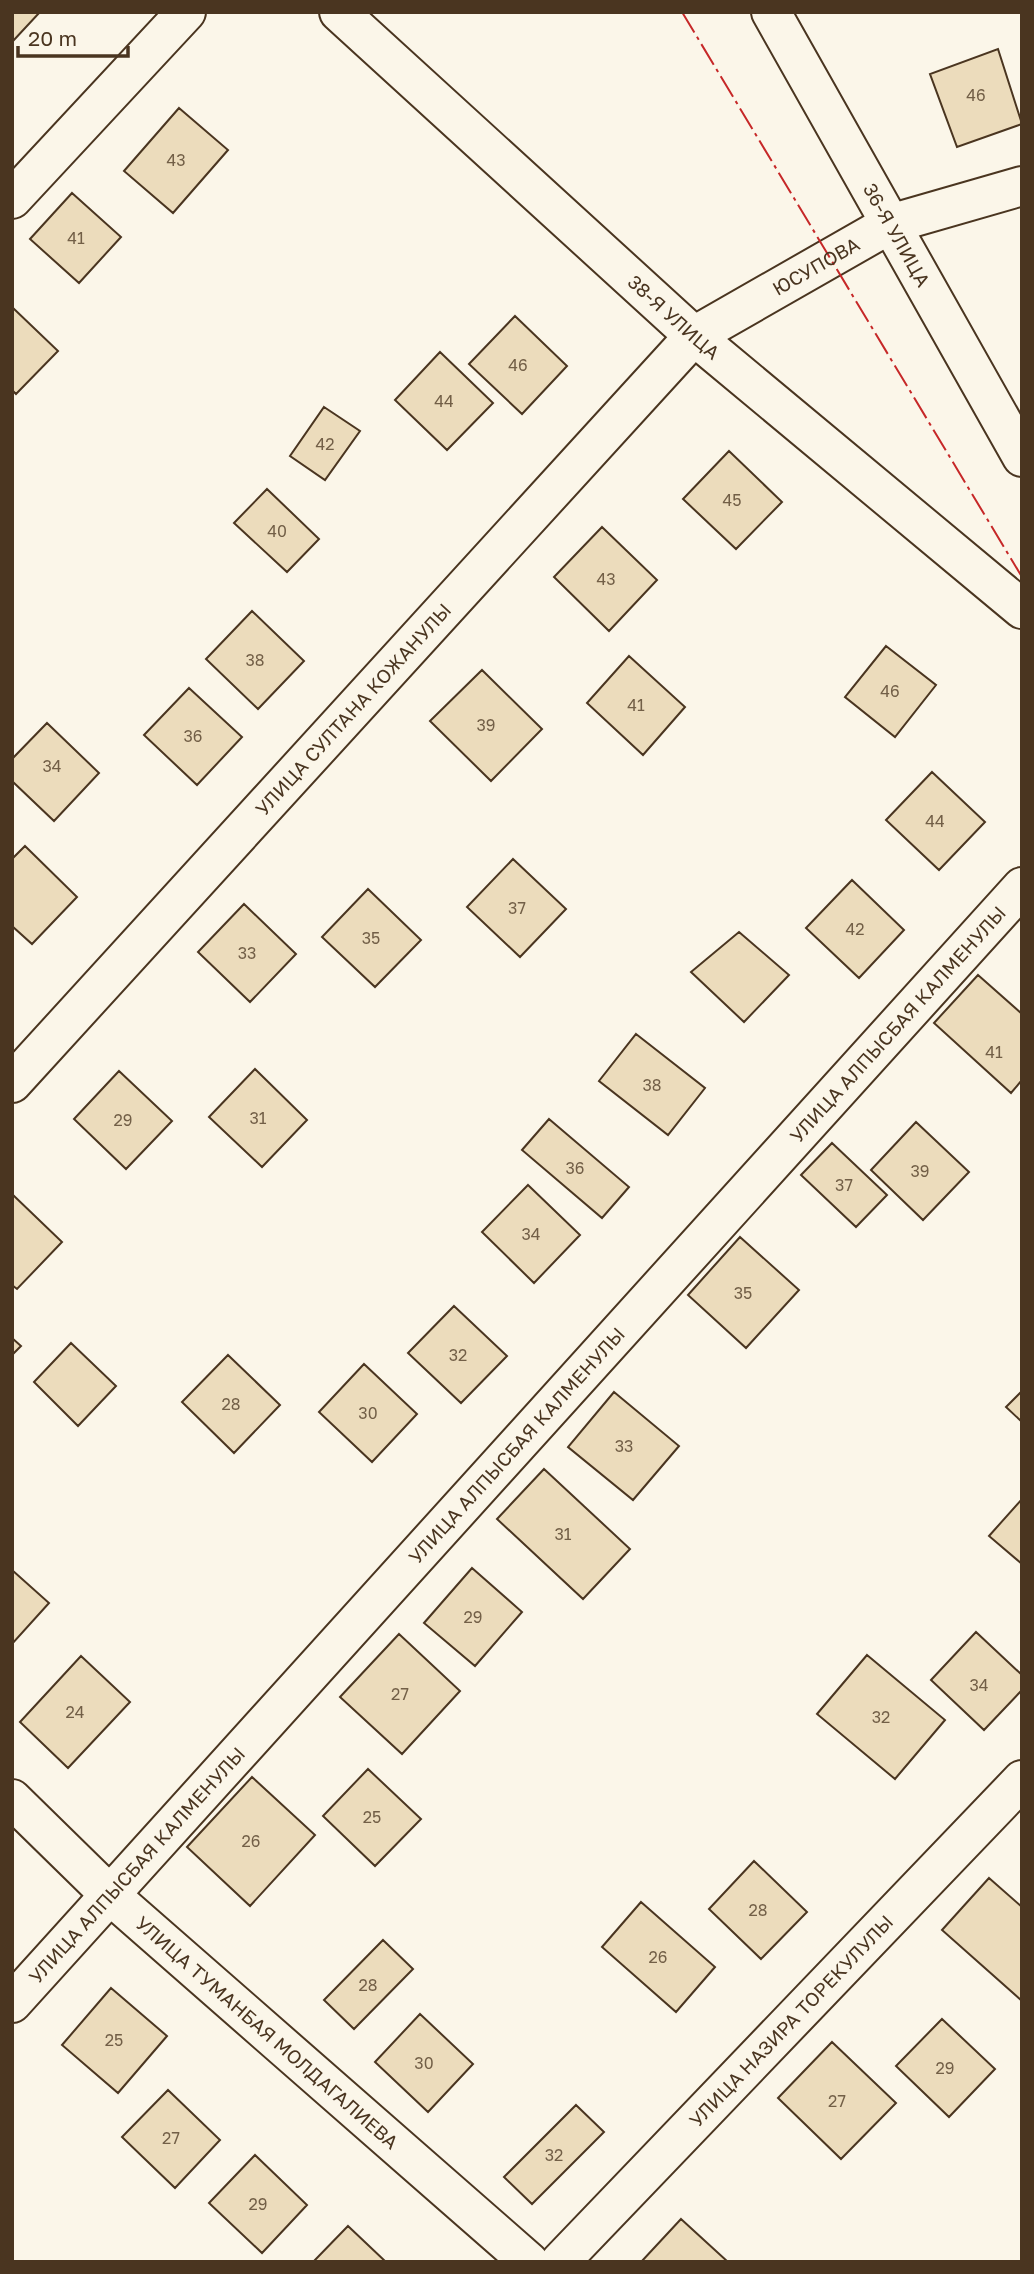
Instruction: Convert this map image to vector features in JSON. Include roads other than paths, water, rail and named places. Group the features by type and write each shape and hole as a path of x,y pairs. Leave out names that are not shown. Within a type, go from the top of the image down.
{"street":[{"path":"12,199 186,12"},
{"name":"38-Я УЛИЦА","path":"339,12 694,336 1022,609"},
{"name":"36-Я УЛИЦА","path":"771,12 1022,457"},
{"name":"ЮСУПОВА","path":"694,336 890,224 1022,186"},
{"name":"УЛИЦА СУЛТАНА КОЖАНУЛЫ","path":"12,1083 694,336"},
{"name":"УЛИЦА АЛПЫСБАЯ КАЛМЕНУЛЫ","path":"12,2003 1022,887"},
{"name":"УЛИЦА НАЗИРА ТОРЕКУЛУЛЫ","path":"560,2262 1022,1780"},
{"name":"УЛИЦА ТУМАНБАЯ МОЛДАГАЛИЕВА","path":"12,1799 110,1895 529,2262"}]}
